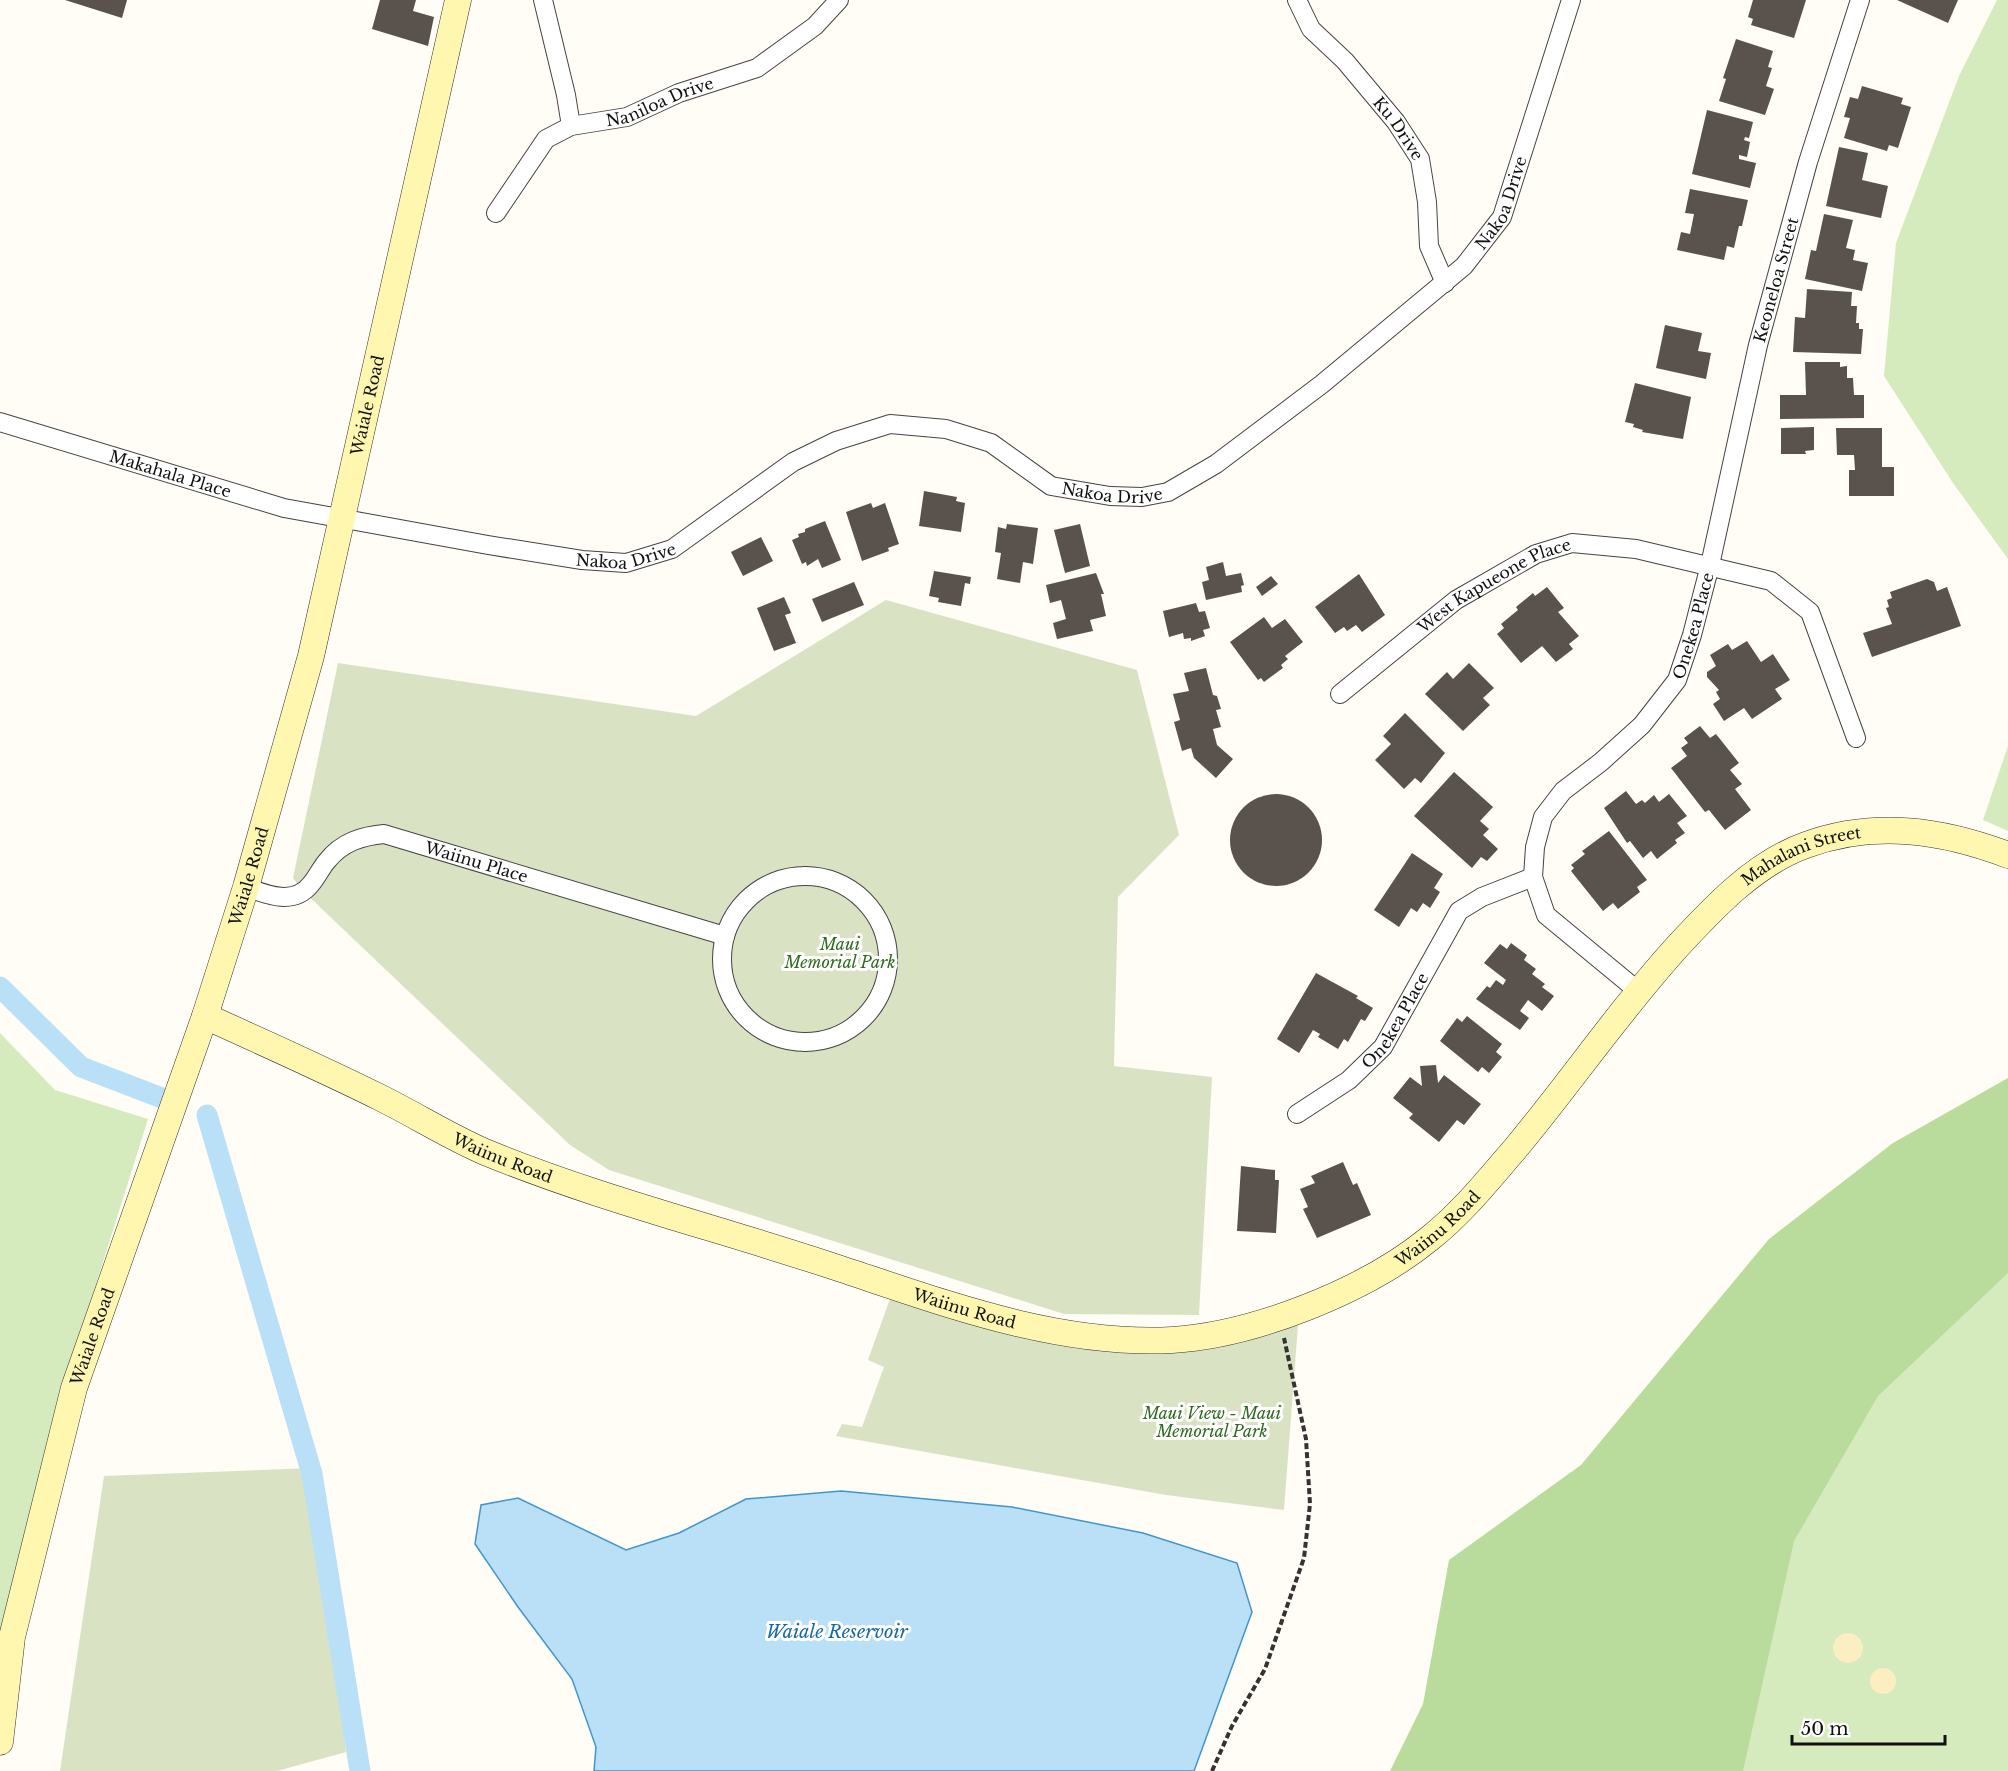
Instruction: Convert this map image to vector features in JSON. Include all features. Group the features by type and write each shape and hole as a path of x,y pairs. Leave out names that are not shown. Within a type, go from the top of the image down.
{"street":[{"name":"Waiale Road","path":"0,1742 12,1637 74,1388 205,1016 246,887 311,656 458,0"},
{"path":"543,0 566,95 571,126"},
{"name":"Naniloa Drive","path":"496,213 546,139 571,126 627,117 679,93 757,68 815,26 839,0"},
{"name":"Ku Drive","path":"1297,0 1311,29 1345,61 1396,122 1420,159 1427,202 1429,246 1445,283"},
{"name":"Nakoa Drive","path":"343,520 582,560 626,563 672,549 793,462 836,441 890,424 946,429 991,443 1052,486 1110,496 1142,497 1168,492 1216,464 1322,384 1464,266 1502,217 1571,0"},
{"name":"Keoneloa Street","path":"1710,565 1758,345 1808,162 1860,0"},
{"name":"Makahala Place","path":"0,422 284,508 343,520"},
{"name":"West Kapueone Place","path":"1340,694 1456,600 1536,554 1572,543 1636,549 1710,565"},
{"name":"Onekea Place","path":"1638,991 1546,915 1533,877 1535,847 1544,817 1563,790 1602,762 1642,725 1677,680 1692,635 1710,565 1771,581 1810,612 1856,738"},
{"name":"Mahalani Street","path":"1638,991 1711,910 1766,866 1803,846 1849,833 1900,829 1967,840 2008,855"},
{"name":"Waiinu Place","path":"246,887 276,897 290,897 309,887 327,860 342,847 362,836 384,834 724,936"},
{"path":"796,876 829,878 858,893 879,919 889,950 886,982 871,1011 846,1032 815,1042 782,1039 753,1024 732,999 722,968 724,936 740,906 765,885 796,876"},
{"name":"Onekea Place","path":"1297,1114 1348,1080 1383,1047 1444,933 1459,911 1482,897 1533,877"},
{"name":"Waiinu Road","path":"205,1016 502,1158 602,1196 815,1260 980,1314 1102,1339 1174,1340 1229,1331 1280,1316 1349,1290 1428,1240 1476,1195 1538,1122 1638,991"}],"path":[{"path":"1212,1771 1232,1726 1264,1669 1304,1558 1310,1504 1306,1439 1280,1316"}],"green space":[{"path":"1997,0 2008,0 2008,559 1953,483 1884,376 1896,243 1959,76"},
{"name":"Maui Memorial Park","path":"886,600 1137,670 1179,835 1118,897 1114,1066 1212,1077 1199,1315 1064,1314 609,1170 570,1145 303,891 293,878 338,663 696,716"},
{"path":"2008,746 2008,831 1983,820"},
{"path":"0,1033 55,1090 148,1119 64,1386 0,1659"},
{"path":"2008,1078 2008,1273 1878,1396 1794,1541 1743,1771 1390,1771 1423,1704 1449,1560 1581,1465 1769,1239 1893,1143"},
{"path":"2008,1132 2008,1771 1712,1771 1762,1521"},
{"name":"Maui View - Maui Memorial Park","path":"891,1296 1030,1340 1089,1349 1230,1341 1298,1325 1284,1510 1166,1495 836,1436 842,1424 862,1427 884,1367 868,1360"},
{"path":"313,1468 346,1752 277,1771 60,1771 104,1476"}],"sand":[{"path":"1848,1633 1859,1637 1863,1648 1859,1659 1848,1663 1837,1659 1833,1648 1837,1637"},
{"path":"1883,1668 1892,1672 1896,1681 1892,1690 1883,1694 1874,1690 1870,1681 1874,1672"}],"water":[{"name":"Waiale Reservoir","path":"841,1491 1012,1507 1143,1533 1237,1563 1252,1612 1194,1771 594,1771 596,1747 572,1679 518,1607 475,1544 481,1505 518,1498 626,1550 679,1533 746,1499"}],"building":[{"path":"65,0 127,0 122,18"},
{"path":"380,0 416,0 413,11 434,17 428,46 372,29"},
{"path":"1753,0 1806,0 1794,38 1751,25 1753,19 1748,17"},
{"path":"1897,0 1958,0 1948,23"},
{"path":"1736,39 1773,51 1768,67 1772,68 1766,86 1774,89 1765,115 1719,101 1726,79 1723,78"},
{"path":"1862,86 1903,98 1901,104 1911,107 1898,148 1889,145 1887,151 1844,138 1850,118 1844,117 1850,97 1858,99"},
{"path":"1707,110 1753,122 1749,138 1745,137 1744,140 1750,142 1747,157 1739,155 1739,159 1756,163 1750,188 1692,174"},
{"path":"1839,147 1868,153 1862,180 1888,186 1881,218 1826,206"},
{"path":"1690,189 1748,200 1734,248 1727,246 1724,260 1677,250 1681,232 1690,234 1694,214 1685,213"},
{"path":"1824,214 1853,220 1846,248 1855,250 1853,260 1868,263 1862,291 1805,279 1811,250 1816,251"},
{"path":"1807,289 1852,292 1851,306 1857,306 1856,323 1859,323 1859,329 1863,329 1861,354 1793,352 1795,317 1805,318"},
{"path":"1665,325 1702,333 1698,351 1711,353 1706,379 1656,368"},
{"path":"1805,362 1840,362 1840,367 1847,366 1847,378 1853,378 1854,395 1864,395 1864,418 1780,419 1780,395 1806,395"},
{"path":"1635,383 1691,397 1683,439 1642,432 1643,430 1633,427 1634,424 1625,422"},
{"path":"1814,427 1814,450 1805,451 1806,454 1781,454 1781,428"},
{"path":"1836,428 1882,428 1882,467 1894,467 1894,496 1849,496 1849,470 1855,470 1854,455 1837,455"},
{"path":"924,491 957,497 956,501 965,503 961,532 919,526"},
{"path":"871,503 873,508 885,503 899,544 888,548 889,551 862,561 846,512"},
{"path":"825,521 841,560 822,568 818,559 807,566 806,562 802,564 792,540 799,537 798,534 805,532 805,529"},
{"path":"1007,524 1038,528 1033,564 1023,562 1020,583 997,579 1001,553 995,552 998,527 1006,529"},
{"path":"1080,524 1090,566 1065,573 1054,530"},
{"path":"761,537 773,561 743,576 731,552"},
{"path":"1223,562 1226,576 1241,573 1244,585 1241,586 1242,592 1206,600 1202,582 1209,580 1206,567"},
{"path":"934,571 971,577 970,584 965,583 961,606 938,602 939,598 929,596"},
{"path":"1096,573 1104,594 1101,594 1106,616 1090,620 1093,631 1057,639 1053,623 1066,619 1061,600 1050,603 1046,585"},
{"path":"1359,574 1385,615 1362,632 1356,625 1347,631 1344,627 1335,633 1315,607"},
{"path":"1271,576 1278,584 1262,596 1256,587"},
{"path":"1927,579 1934,582 1937,591 1947,587 1961,626 1872,657 1863,633 1892,624 1886,608 1889,607 1887,600 1892,598 1890,592"},
{"path":"854,582 864,605 822,622 812,599"},
{"path":"1547,587 1564,608 1558,612 1579,636 1569,644 1573,649 1556,662 1542,646 1521,663 1497,634 1504,628 1501,624 1518,610 1516,607 1533,593 1535,596"},
{"path":"784,597 791,613 785,615 796,643 774,651 757,608"},
{"path":"1196,603 1199,612 1205,611 1210,628 1203,630 1205,636 1191,641 1191,638 1184,639 1183,633 1169,637 1163,611"},
{"path":"1264,617 1272,628 1285,619 1303,642 1285,656 1288,659 1281,665 1283,668 1264,682 1261,678 1258,680 1230,642"},
{"path":"1747,641 1761,662 1773,654 1790,680 1775,689 1782,699 1752,719 1744,708 1724,721 1713,704 1720,699 1716,692 1719,690 1707,677 1707,672 1716,666 1710,655 1728,644 1732,650"},
{"path":"1469,663 1494,688 1483,698 1490,705 1463,731 1425,694 1447,672 1453,679"},
{"path":"1206,668 1213,695 1217,696 1221,709 1216,710 1221,727 1213,729 1217,745 1233,759 1216,778 1194,758 1191,748 1182,751 1174,722 1180,720 1173,694 1189,691 1184,673"},
{"path":"1405,713 1445,753 1421,783 1415,778 1404,789 1375,760 1391,744 1383,736"},
{"path":"1700,726 1710,738 1716,734 1739,763 1730,770 1742,784 1735,789 1751,810 1725,830 1709,810 1705,812 1671,768 1687,756 1681,748 1688,743 1684,738"},
{"path":"1454,772 1493,807 1480,821 1489,829 1483,835 1498,849 1487,861 1481,857 1472,868 1414,816"},
{"path":"1626,791 1636,804 1642,800 1645,803 1654,795 1659,802 1669,794 1687,816 1677,823 1685,833 1675,840 1677,843 1657,859 1651,851 1643,858 1630,841 1627,843 1604,808"},
{"path":"1276,794 1294,798 1309,807 1318,822 1322,840 1318,858 1309,873 1294,882 1276,886 1258,882 1243,873 1234,858 1230,840 1234,822 1243,807 1258,798"},
{"path":"1609,831 1647,880 1637,887 1640,892 1618,909 1613,903 1603,911 1571,871 1574,868 1571,865 1585,854 1582,851"},
{"path":"1412,853 1443,874 1434,888 1440,892 1430,908 1423,903 1417,912 1411,908 1399,927 1374,910"},
{"path":"1511,943 1527,955 1524,960 1536,969 1532,974 1545,984 1542,987 1554,996 1542,1011 1528,1000 1520,1011 1529,1018 1520,1030 1476,999 1487,986 1490,988 1496,980 1503,985 1506,980 1484,963 1500,944 1507,949"},
{"path":"1316,973 1358,996 1356,998 1373,1008 1365,1021 1361,1019 1348,1042 1344,1039 1338,1049 1318,1037 1320,1034 1313,1030 1299,1053 1277,1039"},
{"path":"1467,1016 1502,1044 1496,1052 1502,1057 1489,1073 1482,1067 1478,1072 1440,1041 1457,1018 1462,1022"},
{"path":"1436,1065 1438,1083 1444,1075 1481,1104 1464,1125 1457,1120 1439,1142 1409,1118 1413,1114 1393,1098 1410,1077 1422,1086 1420,1066"},
{"path":"1343,1162 1353,1185 1357,1183 1371,1215 1317,1238 1303,1209 1308,1207 1300,1189 1315,1183 1311,1176"},
{"path":"1241,1166 1275,1170 1275,1180 1279,1180 1276,1233 1237,1231"}],"waterway":[{"path":"0,987 81,1067 162,1098"},
{"path":"207,1115 312,1474 360,1771"}]}
